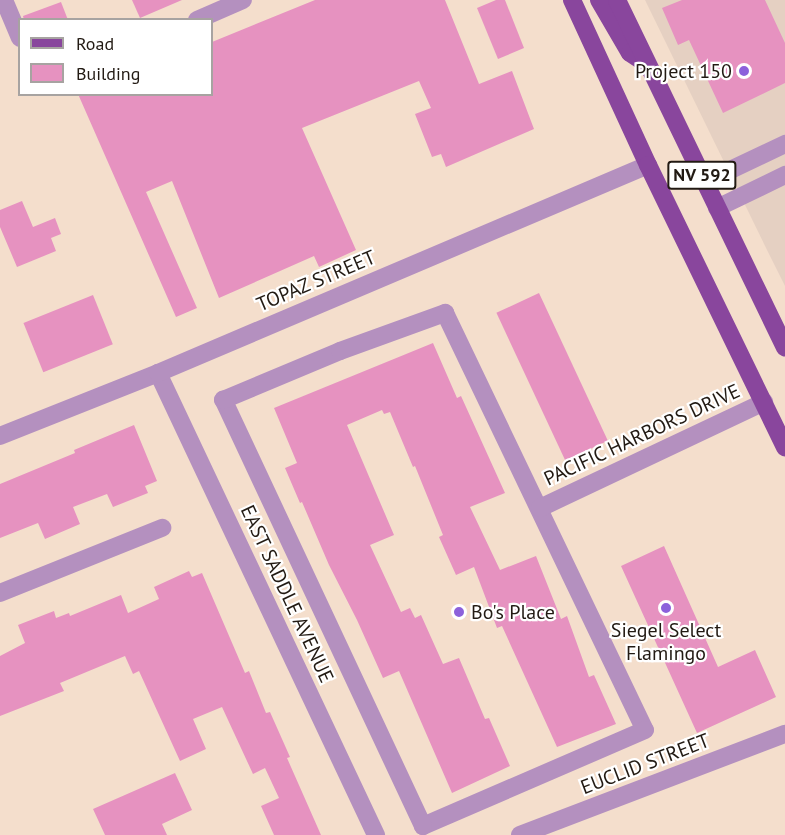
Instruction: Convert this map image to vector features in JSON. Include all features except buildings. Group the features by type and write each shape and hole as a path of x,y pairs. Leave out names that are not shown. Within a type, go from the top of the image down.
{"main road":[{"name":"NV 592","path":"572,0 648,165 785,447"},
{"path":"599,0 630,53 640,62 649,65"},
{"name":"NV 592","path":"618,0 785,347"}],"street":[{"path":"3,0 18,34"},
{"path":"202,18 243,0"},
{"path":"705,182 785,144"},
{"name":"TOPAZ STREET","path":"0,436 158,373 648,165"},
{"path":"717,208 785,175"},
{"path":"445,313 540,508 645,730 423,826 223,400 340,351 445,313"},
{"name":"EAST SADDLE AVENUE","path":"158,373 376,835"},
{"name":"PACIFIC HARBORS DRIVE","path":"540,508 764,402"},
{"path":"0,593 162,528"},
{"name":"EUCLID STREET","path":"520,835 785,734"}],"shaded area":[{"path":"645,0 785,0 785,286 768,252"}],"place":[{"name":"Project 150","path":"744,71"},
{"name":"Siegel Select Flamingo","path":"666,608"},
{"name":"Bo's Place","path":"459,612"}]}
